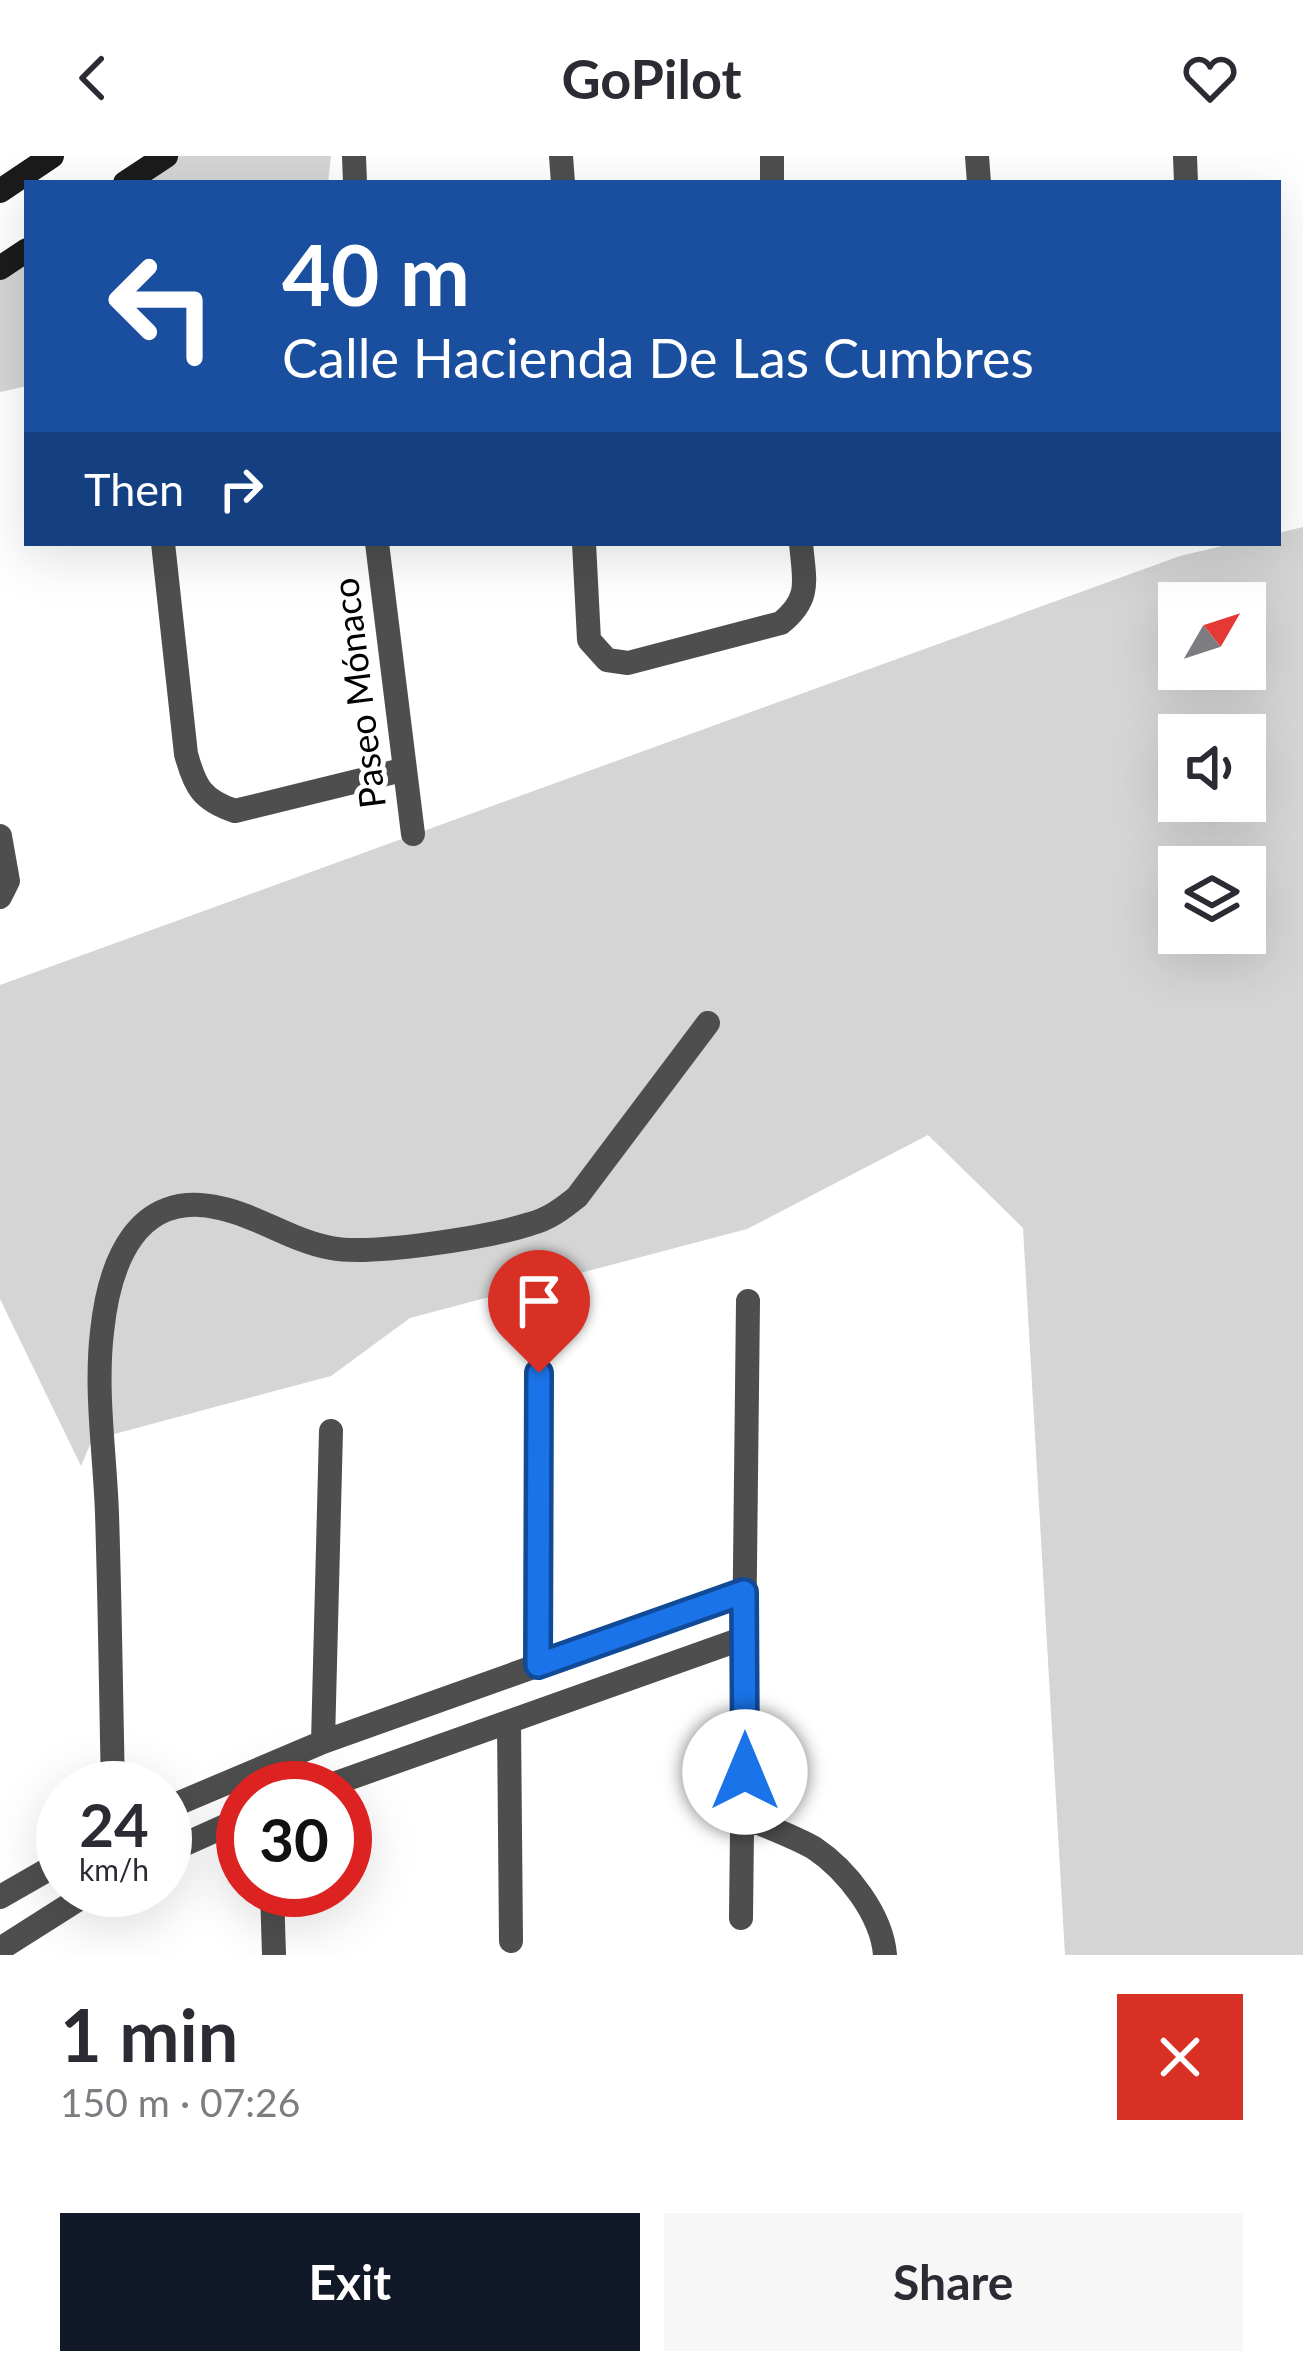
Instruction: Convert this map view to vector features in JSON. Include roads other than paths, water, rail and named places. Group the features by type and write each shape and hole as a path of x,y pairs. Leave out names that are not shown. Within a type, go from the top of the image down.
{"street":[{"path":"0,191 52,156"},
{"path":"130,180 166,156"},
{"path":"163,546 186,754 194,782 213,804 235,811 402,770"},
{"name":"Paseo Mónaco","path":"376,546 412,834"},
{"path":"584,546 589,640 607,660 628,663 781,623 800,608 805,585 801,546"},
{"path":"0,836 8,881 2,895"},
{"path":"112,1761 101,1332 111,1273 122,1248 141,1224 164,1210 199,1204 224,1208 332,1248 377,1250 528,1225 555,1214 577,1197 708,1022"},
{"path":"741,1918 748,1300"},
{"path":"538,1665 539,1373"},
{"path":"323,1742 331,1432"},
{"path":"192,1798 323,1742 744,1592"},
{"path":"372,1770 744,1638"},
{"path":"509,1722 511,1942"},
{"path":"745,1817 815,1849 860,1892 884,1941 885,1955"},
{"path":"0,1897 36,1876"},
{"path":"0,1949 33,1942 62,1917"},
{"path":"273,1917 274,1955"}]}
